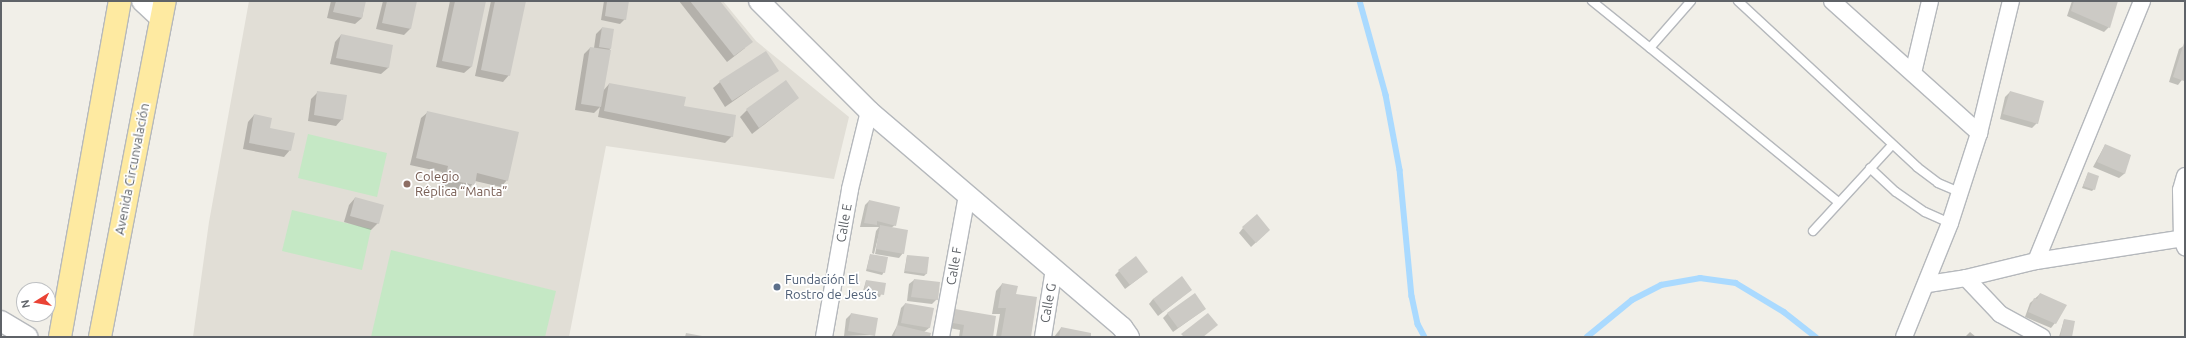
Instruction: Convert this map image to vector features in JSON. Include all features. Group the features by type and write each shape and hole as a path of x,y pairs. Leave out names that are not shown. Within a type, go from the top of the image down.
{"highway":[{"path":"60,337 120,1"},
{"name":"Avenida Circunvalación","path":"100,337 163,9"}],"street":[{"path":"142,1 163,9"},
{"path":"759,1 869,111 1122,326 1129,337"},
{"path":"1832,1 1979,133"},
{"path":"1913,73 1930,1"},
{"path":"1904,337 1928,284 1950,224 1979,133 2011,1"},
{"path":"2036,261 2142,1"},
{"name":"Calle E","path":"824,337 850,189 869,111"},
{"path":"1928,284 1966,278 2036,261 2184,242 2181,190 2185,176"},
{"name":"Calle F","path":"941,337 966,195"},
{"name":"Calle G","path":"1043,337 1054,269"},
{"path":"1966,278 2000,314 2042,337"},
{"path":"1,321 28,337"}],"lane":[{"path":"1592,1 1838,202"},
{"path":"1650,48 1691,1"},
{"path":"1738,1 1892,145 1938,183 1960,192"},
{"path":"1813,231 1838,202 1892,145"},
{"path":"1870,168 1896,192 1925,212 1950,224"}],"shaded area":[{"name":"Colegio Réplica “Manta”","path":"249,1 723,1 756,41 849,117 834,179 606,146 569,337 193,337 209,222"}],"green space":[{"path":"308,134 387,153 377,197 298,178"},
{"path":"292,210 371,229 362,270 282,251"},
{"path":"391,250 556,291 545,337 371,337"}],"building":[{"path":"336,1 366,1 362,18 333,12"},
{"path":"387,1 417,1 411,29 382,23"},
{"path":"455,1 486,1 472,67 442,61"},
{"path":"495,1 526,1 510,76 481,70"},
{"path":"607,1 629,1 626,20 605,16"},
{"path":"690,1 720,1 753,42 734,56"},
{"path":"2074,1 2118,1 2110,28 2071,11"},
{"path":"602,27 614,29 611,49 599,47"},
{"path":"341,34 393,45 389,68 336,58"},
{"path":"2185,43 2184,81 2173,77"},
{"path":"590,47 611,50 601,107 581,104"},
{"path":"766,51 779,71 732,101 719,81"},
{"path":"786,80 799,98 759,128 746,109"},
{"path":"609,83 686,97 684,106 736,115 733,137 604,111"},
{"path":"317,91 347,95 343,120 314,115"},
{"path":"2010,91 2044,101 2038,124 2003,114"},
{"path":"427,111 519,132 508,181 477,173 475,185 445,179 448,166 416,158"},
{"path":"254,114 272,118 270,128 295,133 291,151 249,143"},
{"path":"2105,144 2131,155 2125,174 2097,162"},
{"path":"2088,172 2099,176 2095,190 2083,186"},
{"path":"355,197 384,205 379,224 350,216"},
{"path":"869,200 900,207 896,226 877,221 877,225 864,223"},
{"path":"1257,214 1270,230 1256,243 1242,227"},
{"path":"880,225 908,230 904,254 876,249"},
{"path":"870,254 888,257 885,273 867,269"},
{"path":"907,255 929,257 927,274 905,271"},
{"path":"1136,256 1148,272 1130,285 1118,270"},
{"path":"1182,276 1192,290 1163,312 1153,299"},
{"path":"914,279 940,282 938,300 911,297"},
{"path":"866,280 886,283 884,295 864,292"},
{"path":"1002,283 1018,286 1016,294 1037,297 1031,337 1001,337 1006,308 998,308"},
{"path":"1195,293 1206,309 1178,328 1167,313"},
{"path":"2040,293 2067,305 2056,324 2028,312 2034,298 2037,299"},
{"path":"905,303 934,308 930,328 901,323"},
{"path":"955,309 996,316 993,337 962,337 964,325 953,323"},
{"path":"851,313 878,318 875,336 848,331"},
{"path":"1208,313 1218,325 1203,337 1184,337 1181,334"},
{"path":"2064,319 2075,321 2072,337 2060,337"},
{"path":"897,325 931,333 930,337 894,337"},
{"path":"1061,327 1091,333 1091,337 1059,337"},
{"path":"686,333 702,336 702,337 685,337"}],"waterway":[{"path":"1360,1 1386,95 1400,170 1412,296 1418,324 1425,337"},
{"path":"1587,337 1632,300 1661,285 1700,278 1736,283 1784,312 1816,337"}],"place":[{"name":"Colegio Réplica “Manta”","path":"407,184"},
{"name":"Fundación El Rostro de Jesús","path":"777,287"}]}
